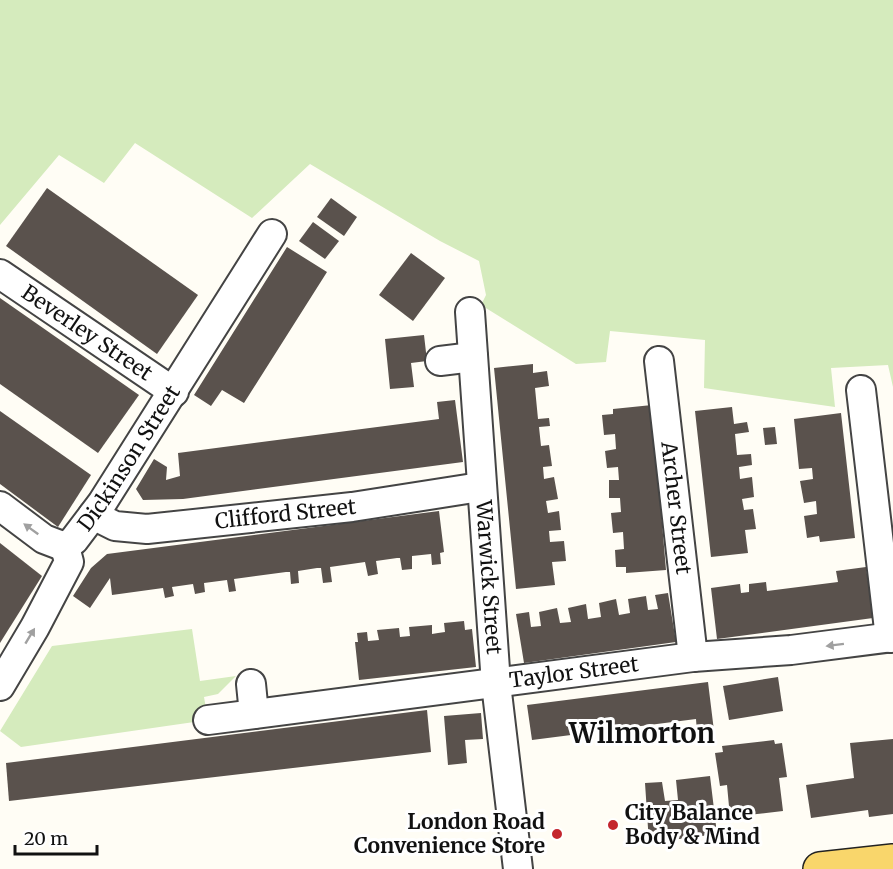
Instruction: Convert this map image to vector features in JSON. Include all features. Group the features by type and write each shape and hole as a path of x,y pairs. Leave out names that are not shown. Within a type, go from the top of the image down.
{"main road":[{"path":"820,869 893,861"}],"street":[{"name":"Dickinson Street","path":"0,686 35,627 69,562 65,547 93,515 174,392 272,234"},
{"name":"Beverley Street","path":"0,274 174,392"},
{"name":"Warwick Street","path":"470,312 480,487 496,684 518,869"},
{"path":"440,360 472,357"},
{"name":"Archer Street","path":"659,361 693,657"},
{"path":"861,390 891,638"},
{"name":"Clifford Street","path":"93,515 116,526 147,529 352,507 480,487"},
{"path":"0,506 44,539 65,547"},
{"name":"Taylor Street","path":"207,720 693,657 790,650 891,638"},
{"path":"251,684 254,714"}],"green space":[{"path":"0,0 893,0 893,387 888,365 831,368 835,407 704,388 705,340 610,331 606,362 576,364 481,305 486,295 479,261 440,241 310,164 252,218 135,143 104,183 59,155 0,225"},
{"path":"192,629 200,681 236,676 218,694 204,697 208,720 21,747 0,731 52,646"}],"building":[{"path":"47,188 198,295 157,354 6,246"},
{"path":"331,198 357,217 344,236 317,217"},
{"path":"313,222 339,241 325,259 299,241"},
{"path":"287,247 327,272 244,403 222,390 211,406 194,395"},
{"path":"411,253 445,278 413,321 379,295"},
{"path":"0,298 139,395 98,453 0,384"},
{"path":"424,335 427,361 411,363 414,387 390,389 385,339"},
{"path":"533,364 533,373 547,371 549,386 535,388 538,419 549,418 550,426 539,427 541,446 549,445 552,466 543,467 544,479 554,477 558,499 546,501 548,513 559,511 561,530 549,531 550,542 564,541 566,561 552,562 555,585 516,589 494,368"},
{"path":"455,400 463,462 183,499 143,500 136,489 154,459 167,467 166,480 180,476 178,453 439,419 437,402"},
{"path":"652,405 666,570 626,573 626,567 616,567 615,550 624,549 623,532 613,533 611,513 621,512 620,498 609,498 609,480 619,480 618,467 607,468 605,451 616,449 615,434 604,435 602,415 613,414 613,409"},
{"path":"732,407 734,424 747,422 749,432 735,434 737,455 751,454 752,465 739,467 740,479 752,477 754,497 742,499 744,510 753,509 756,529 745,530 748,553 711,557 695,411"},
{"path":"0,411 91,475 58,527 0,484"},
{"path":"841,413 855,538 820,542 819,536 807,538 804,516 817,514 816,501 804,503 800,481 813,479 812,468 799,469 794,419"},
{"path":"775,427 777,444 765,445 763,428"},
{"path":"439,511 444,552 440,553 441,564 432,565 431,554 412,556 412,569 402,570 400,558 397,558 376,561 378,574 368,576 365,562 330,567 332,582 323,583 321,568 317,568 298,571 299,583 291,584 290,572 286,572 234,579 236,591 229,592 227,580 204,583 205,592 195,594 193,584 172,587 174,596 165,598 163,588 112,595 110,578 90,608 73,596 91,568 107,554"},
{"path":"0,543 42,576 0,643"},
{"path":"866,567 873,618 717,639 711,588 740,584 741,593 749,592 749,584 766,582 767,591 838,582 836,571"},
{"path":"668,593 676,642 524,663 516,614 529,612 531,627 541,626 539,612 557,608 560,623 571,622 568,608 586,604 588,619 601,617 599,603 616,599 619,615 630,613 628,599 646,596 648,610 658,609 655,595"},
{"path":"464,621 465,630 472,629 476,667 359,680 355,642 358,642 357,633 367,632 368,641 379,640 377,630 399,628 400,637 410,636 409,627 432,625 432,634 445,632 444,623"},
{"path":"778,677 783,711 729,720 723,686"},
{"path":"708,682 714,731 697,733 696,719 532,740 527,705"},
{"path":"427,710 431,752 9,801 6,763"},
{"path":"481,713 483,739 465,740 467,763 448,765 444,716"},
{"path":"893,739 893,814 869,817 868,810 811,818 806,785 854,778 850,743"},
{"path":"774,740 775,744 782,743 787,777 779,778 783,811 730,817 727,785 720,786 715,753 723,752 722,746"},
{"path":"710,776 717,834 649,843 645,783 662,782 665,801 678,800 676,780"}],"place":[{"name":"City Balance Body & Mind","path":"613,825"},
{"name":"London Road Convenience Store","path":"557,834"}],"district":[{"name":"Wilmorton","path":"642,734"}]}
